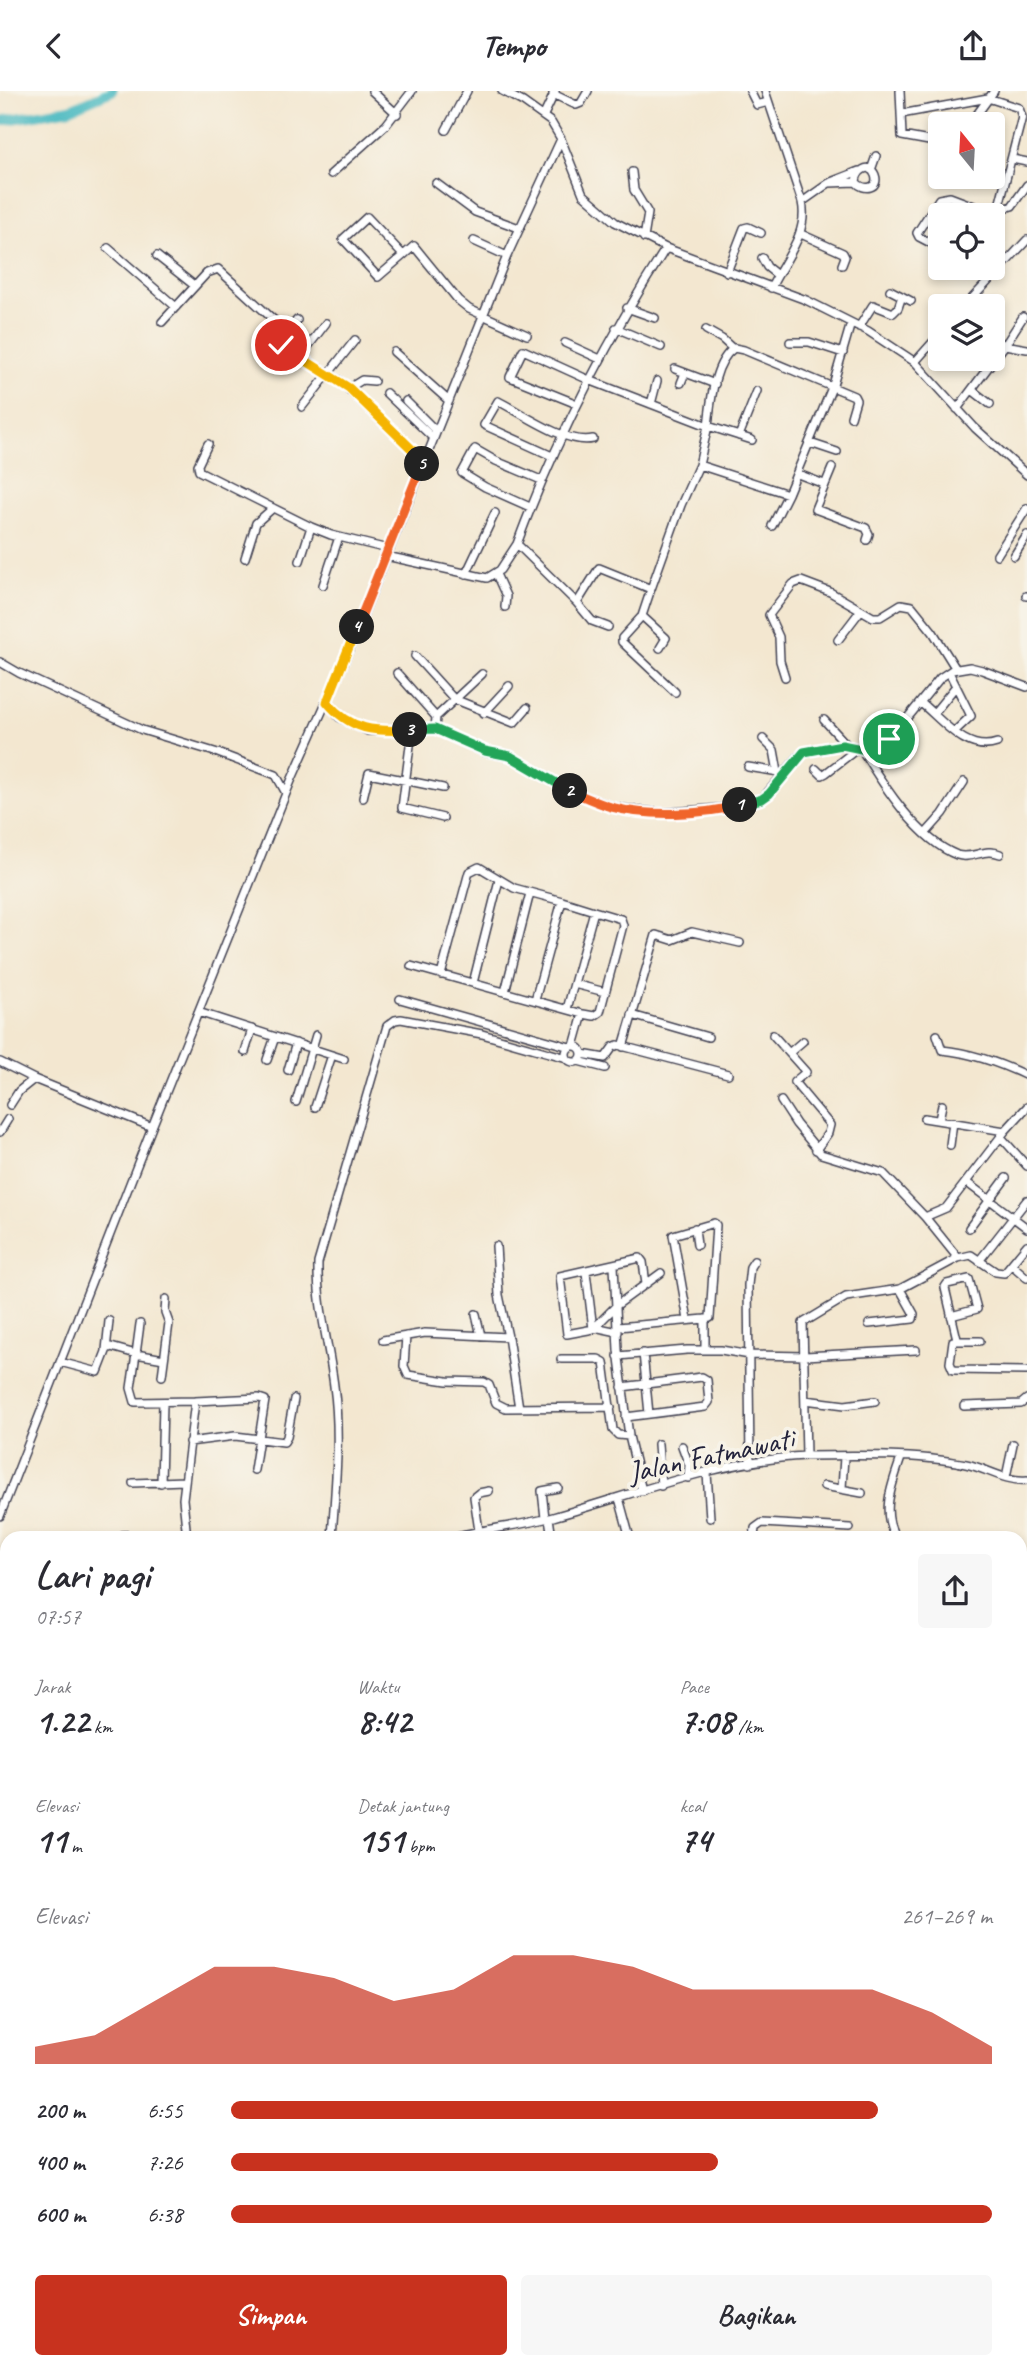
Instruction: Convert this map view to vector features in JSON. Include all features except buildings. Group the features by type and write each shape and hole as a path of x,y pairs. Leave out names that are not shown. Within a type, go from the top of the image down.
{"street":[{"path":"372,91 397,114"},
{"path":"331,174 397,114 412,91"},
{"path":"446,130 467,91"},
{"path":"502,91 544,115 551,122 587,200 615,222 666,248 806,300 855,325 915,362 957,409 1027,475"},
{"path":"544,115 554,93 576,105 581,103 588,91"},
{"path":"750,91 757,105 768,102"},
{"path":"765,91 802,202 804,219 801,234 771,288"},
{"path":"900,91 903,138 928,141"},
{"path":"901,114 991,94 1016,106 1022,112 1001,203"},
{"path":"978,112 991,94"},
{"path":"0,1516 286,794 327,702 507,256 561,139"},
{"path":"871,170 876,156"},
{"path":"1012,159 1027,162"},
{"path":"802,202 829,183 859,171 871,170 875,175 872,186 866,189 856,183 829,183"},
{"path":"856,183 859,171"},
{"path":"632,172 634,190 649,216 644,238"},
{"path":"436,183 475,212 519,228"},
{"path":"1005,208 1012,206 1027,185"},
{"path":"936,203 939,199 950,197 966,203"},
{"path":"928,216 917,233 928,242"},
{"path":"403,255 368,217 343,239 378,277 414,246 458,300 483,317 527,335"},
{"path":"727,272 744,228 761,233"},
{"path":"801,234 843,253 845,256 842,265"},
{"path":"1005,265 1027,240"},
{"path":"474,241 507,256"},
{"path":"108,248 176,307"},
{"path":"208,444 198,465 199,471 312,527 387,553 481,578 496,574 517,544 561,435 616,328 666,248"},
{"path":"157,255 195,286"},
{"path":"762,258 767,267 777,275"},
{"path":"162,322 211,270 221,271 275,321 279,342 286,350 329,373 349,388 423,460"},
{"path":"977,294 992,280"},
{"path":"890,290 911,301"},
{"path":"772,526 798,474 855,325 875,305 893,313 902,296"},
{"path":"627,308 655,318"},
{"path":"1023,317 1005,345 1027,349"},
{"path":"279,342 297,320"},
{"path":"300,357 327,323"},
{"path":"616,328 661,347"},
{"path":"706,330 723,339 733,349 744,350 833,385 855,397 851,417"},
{"path":"302,407 355,340"},
{"path":"790,342 809,342 843,353"},
{"path":"565,343 600,359"},
{"path":"915,362 928,347"},
{"path":"675,692 622,642 622,638 642,616 681,505 699,465 715,384 733,349"},
{"path":"577,404 510,377 523,350 589,380 752,440"},
{"path":"394,352 449,401"},
{"path":"675,369 715,384"},
{"path":"957,409 986,371"},
{"path":"681,383 685,373"},
{"path":"349,388 362,380 374,381"},
{"path":"651,404 657,381"},
{"path":"972,390 990,404"},
{"path":"739,436 757,391"},
{"path":"386,393 434,435"},
{"path":"406,401 434,435"},
{"path":"552,456 484,425 498,401 561,435 578,440 593,439"},
{"path":"810,443 836,452"},
{"path":"530,507 485,487 462,473 475,449 541,481"},
{"path":"699,465 788,494"},
{"path":"832,468 815,506 816,510 866,528 869,532 867,540"},
{"path":"798,474 824,484"},
{"path":"245,558 256,523 273,508"},
{"path":"997,555 1027,508"},
{"path":"466,574 495,513"},
{"path":"300,561 312,527"},
{"path":"1014,556 1027,535"},
{"path":"323,585 339,537"},
{"path":"517,544 592,621 608,627"},
{"path":"577,603 599,568 651,589"},
{"path":"496,574 506,596 505,607"},
{"path":"785,677 780,661 779,637 769,615 793,584 805,582 877,617 901,604 912,606 933,632 971,716 955,731"},
{"path":"838,639 861,610"},
{"path":"642,616 665,636 660,648"},
{"path":"415,656 454,699 484,713 514,723 527,708"},
{"path":"0,661 19,673 142,730 218,753 276,775 286,794"},
{"path":"816,769 822,775 860,750 889,739 940,678 952,671 970,667 1027,687"},
{"path":"397,673 436,717"},
{"path":"435,729 436,717 482,674"},
{"path":"484,713 509,686"},
{"path":"934,713 956,686"},
{"path":"327,702 339,717 368,730 435,729 485,751 510,756 570,791 612,807 649,812 706,810 754,801 769,794 782,772 804,752 847,746 860,750 905,813 926,833 957,855 968,856 990,851 1000,854"},
{"path":"920,703 966,740 983,747 997,743"},
{"path":"824,720 847,746"},
{"path":"412,730 402,808 443,818"},
{"path":"763,739 774,750 782,772"},
{"path":"748,767 782,772"},
{"path":"363,798 369,773 443,788"},
{"path":"926,833 943,814 964,782"},
{"path":"411,966 441,975 583,1014 598,1014 623,922 620,918 530,893 499,880 479,867 469,872 441,975"},
{"path":"473,983 499,880"},
{"path":"505,992 530,893"},
{"path":"535,1000 562,901"},
{"path":"567,1009 594,911"},
{"path":"623,1047 656,935 672,940 692,932 740,943"},
{"path":"574,984 605,992"},
{"path":"400,999 580,1048 580,1057"},
{"path":"198,1012 344,1059"},
{"path":"568,1058 566,1052 572,1047 583,1014"},
{"path":"632,1015 708,1037"},
{"path":"332,1531 338,1424 317,1285 318,1263 355,1143 384,1032 390,1022 401,1019 482,1034 572,1061 580,1057 605,1058 613,1047 623,1047 728,1074"},
{"path":"482,1034 485,1023"},
{"path":"245,1052 252,1030"},
{"path":"296,1102 316,1035"},
{"path":"773,1035 806,1072 794,1081 830,1125 828,1133 816,1150"},
{"path":"937,1035 942,1050 960,1052 1003,1065 1027,1076"},
{"path":"267,1060 275,1037"},
{"path":"789,1053 803,1041"},
{"path":"288,1070 296,1043"},
{"path":"314,1107 332,1055"},
{"path":"580,1057 605,1067"},
{"path":"0,1062 34,1079 152,1127"},
{"path":"10,1105 19,1091 34,1079"},
{"path":"781,1101 816,1150 828,1158 883,1173 925,1217 958,1258"},
{"path":"939,1120 942,1105"},
{"path":"925,1217 946,1208 1027,1107"},
{"path":"924,1118 1003,1134 1027,1167"},
{"path":"0,1132 8,1119"},
{"path":"950,1145 953,1122"},
{"path":"969,1228 1006,1178"},
{"path":"966,1182 1027,1228"},
{"path":"979,1261 1027,1200"},
{"path":"646,1284 640,1258 586,1272 564,1274 559,1278 566,1332 571,1335 593,1329 618,1330 710,1318 714,1223 673,1235 688,1320"},
{"path":"695,1229 697,1245"},
{"path":"806,1457 802,1326 806,1320 852,1295 900,1289 958,1258 971,1255 1000,1273 1007,1271 1027,1245"},
{"path":"496,1246 499,1295 519,1408"},
{"path":"750,1464 748,1278 754,1261"},
{"path":"614,1265 618,1356 629,1436 642,1491"},
{"path":"1012,1265 1027,1277"},
{"path":"586,1272 593,1329"},
{"path":"593,1329 617,1305 661,1273"},
{"path":"951,1315 977,1309 969,1279 945,1286 951,1315 957,1339"},
{"path":"869,1324 913,1319 914,1314 900,1289"},
{"path":"162,1376 169,1323 164,1312 166,1300"},
{"path":"476,1314 481,1336"},
{"path":"705,1319 705,1350"},
{"path":"60,1362 98,1372 106,1350 109,1321"},
{"path":"140,1324 131,1388 134,1401 263,1399 266,1404 254,1470"},
{"path":"383,1340 425,1333 508,1338"},
{"path":"406,1336 404,1366 408,1375 447,1381 484,1382 489,1385 499,1406 611,1407"},
{"path":"979,1341 957,1339 952,1342 950,1363 954,1371 1027,1371"},
{"path":"106,1350 111,1347 164,1359"},
{"path":"618,1356 705,1350 750,1355 805,1356 916,1350"},
{"path":"643,1353 649,1414"},
{"path":"561,1359 598,1359 604,1362 615,1432 629,1436"},
{"path":"622,1387 702,1377 707,1380 707,1406 626,1417"},
{"path":"189,1442 235,1436 286,1441 294,1399"},
{"path":"964,1406 1021,1404 1027,1399"},
{"path":"805,1400 845,1405 875,1401"},
{"path":"186,1531 184,1481 195,1401"},
{"path":"161,1483 163,1402"},
{"path":"658,1444 661,1486"},
{"path":"1006,1477 1013,1444"},
{"path":"682,1446 689,1465 688,1478"},
{"name":"Jalan Fatmawati","path":"485,1531 547,1518 707,1473 806,1457 901,1458 965,1463 1027,1481"},
{"path":"842,1488 844,1457"},
{"path":"891,1531 888,1504 901,1458"},
{"path":"707,1473 710,1518"},
{"path":"133,1483 184,1481"},
{"path":"824,1486 862,1493"},
{"path":"550,1531 542,1492 558,1488"},
{"path":"476,1531 474,1497 489,1491"},
{"path":"619,1498 628,1531"},
{"path":"755,1531 762,1523 850,1528"}],"waterway":[{"path":"0,121 70,109 112,91"}],"route":[{"path":"281,345 349,388 423,460 328,698 327,702 339,717 368,730 435,729 485,751 510,756 570,791 612,807 661,813 732,807 762,799 804,752 842,745 866,750 889,739"}]}
